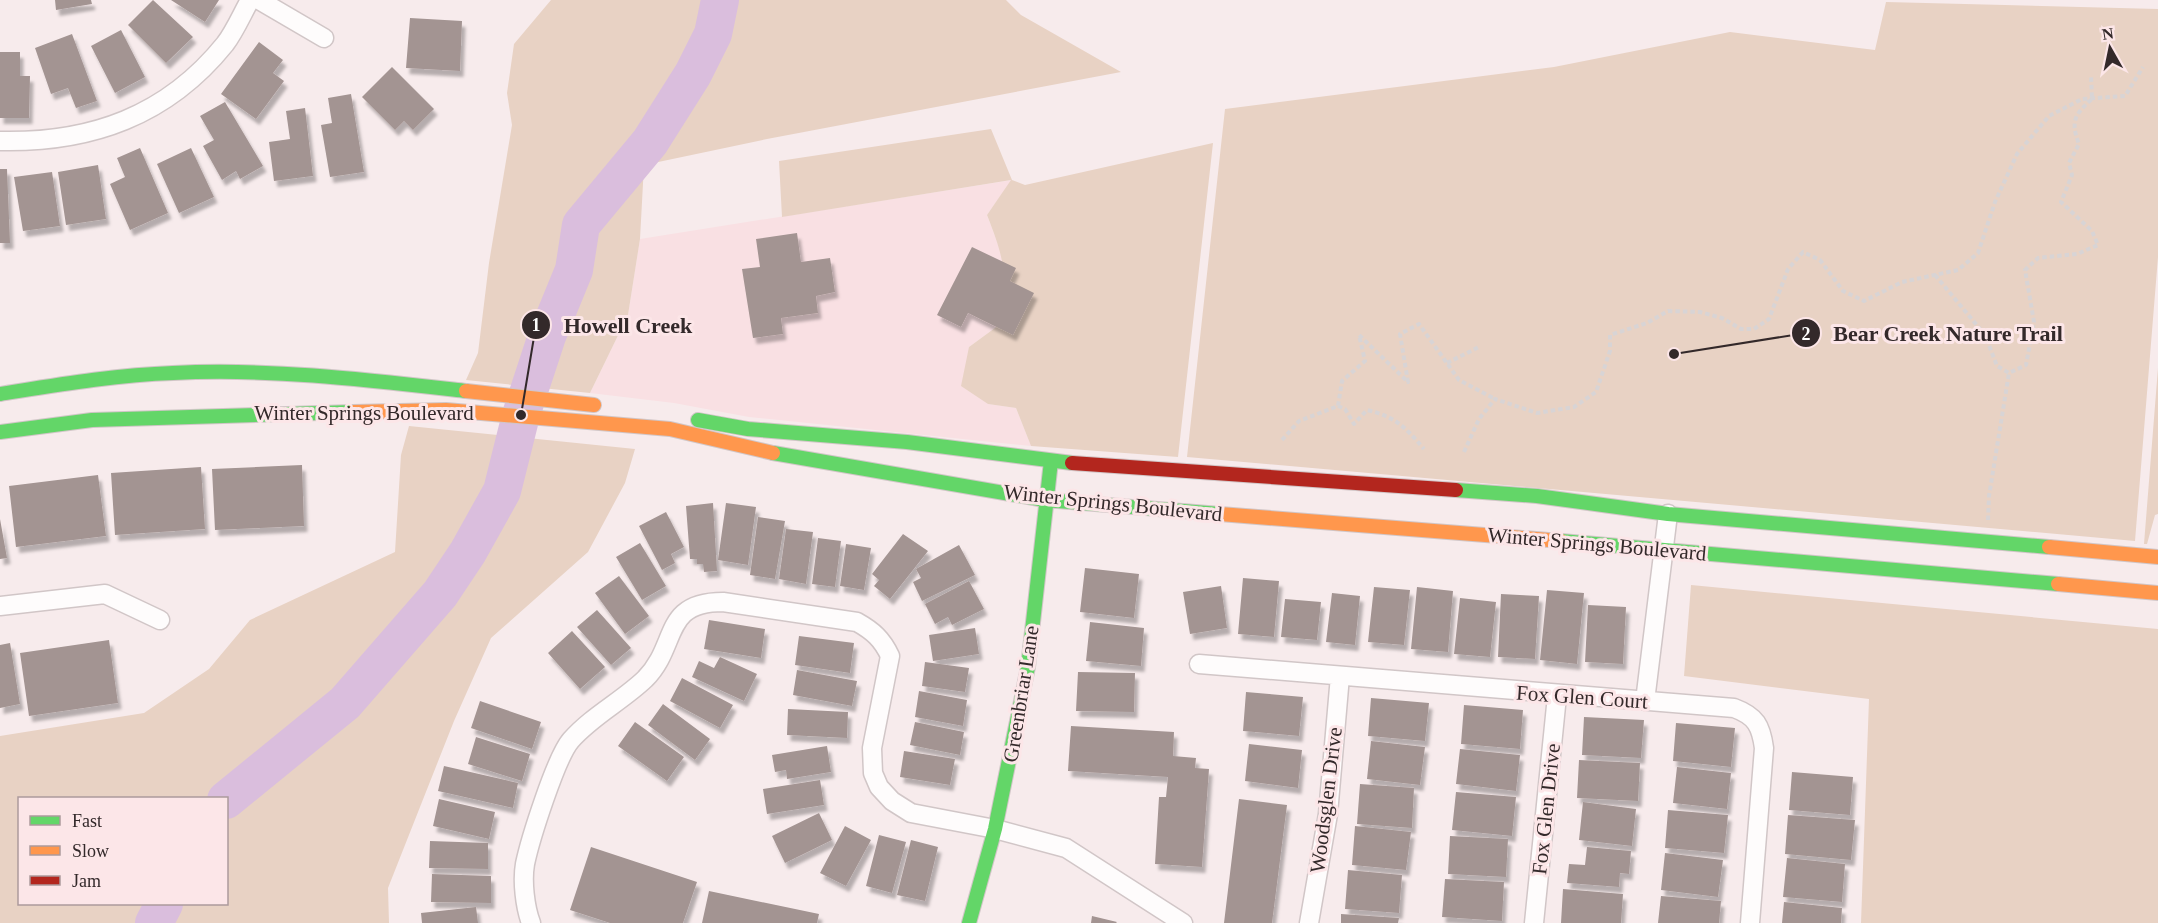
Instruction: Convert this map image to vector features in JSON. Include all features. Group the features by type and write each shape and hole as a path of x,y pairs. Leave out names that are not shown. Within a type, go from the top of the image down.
{"street":[{"path":"0,141 40,142 81,135 116,125 153,108 193,79 226,42 250,0"},
{"path":"259,0 324,38"},
{"name":"Winter Springs Boulevard","path":"0,394 74,381 198,372 378,384 605,406"},
{"name":"Winter Springs Boulevard","path":"0,432 92,420 260,413 446,410 670,429 745,448 1045,500 2158,593"},
{"name":"Winter Springs Boulevard","path":"662,414 748,429 907,442 1051,460 1537,496 1668,514 2158,556"},
{"name":"Greenbriar Lane","path":"969,923 995,829 1028,667 1051,460"},
{"path":"1645,701 1668,514"},
{"path":"0,606 105,594 160,620"},
{"path":"531,923 527,912 525,866 558,761 570,741 590,721 645,679 657,663 679,618 687,609 707,602 723,602 857,622 872,630 884,643 890,656 872,748 873,773 879,787 892,801 911,813 995,829 1066,848 1184,923"},
{"name":"Fox Glen Court","path":"1199,664 1557,696 1734,708 1750,714 1761,729 1764,748 1750,923"},
{"name":"Woodsglen Drive","path":"1309,923 1328,813 1340,676"},
{"name":"Fox Glen Drive","path":"1534,923 1557,696"}],"path":[{"path":"1338,406 1342,381 1365,361 1359,335 1408,382 1400,334 1419,324 1459,380 1496,399 1538,413 1574,407 1596,392 1610,351 1610,334 1647,323 1668,311 1700,312 1722,318 1741,329 1754,329 1769,319 1788,269 1803,252 1820,260 1844,291 1864,301 1902,282 1959,270 1978,253 1995,202 2017,154 2049,116 2082,99 2125,96 2143,67"},
{"path":"2091,75 2092,99"},
{"path":"2008,373 2026,365 2034,322 2025,270 2038,258 2077,254 2098,245 2092,231 2061,202 2072,175 2069,163 2079,144 2073,128 2078,111 2092,99"},
{"path":"1935,275 1985,335 1996,366 2008,373"},
{"path":"1447,363 1479,347"},
{"path":"1989,496 2008,373"},
{"path":"1464,452 1479,419 1496,399"},
{"path":"1282,440 1299,421 1338,406 1345,408 1354,424 1367,410 1389,415 1407,428 1424,449"}],"shaded area":[{"path":"551,0 1006,0 1021,15 1121,72 767,139 644,165 640,239 628,315 590,393 466,380 478,353 489,263 512,125 507,93 514,44"},
{"path":"1886,2 2158,9 2158,257 2135,541 1187,457 1225,109 1554,67 1730,32 1875,50"},
{"path":"991,129 1012,180 1025,185 1213,143 1178,457 1031,446 1016,408 988,404 961,386 969,347 999,325 1004,280 1003,268 998,245 987,215 1011,180 782,217 779,161"},
{"path":"1012,180 987,215 1002,255 1005,290 999,325 969,347 988,404 1016,408 1031,446 749,417 674,403 590,393 628,315 640,239"},
{"path":"2158,368 2158,514 2155,515 2147,544 2144,544"},
{"path":"409,426 635,449 625,483 588,552 491,638 454,721 388,888 389,923 0,923 0,736 144,713 209,669 250,620 395,552 401,455"},
{"path":"1691,585 2158,629 2158,923 1861,923 1869,699 1684,676"}],"building":[{"path":"55,0 91,0 92,4 56,10"},
{"path":"153,0 193,37 166,63 128,25"},
{"path":"171,0 219,0 205,22"},
{"path":"410,18 462,21 460,71 406,68"},
{"path":"121,30 145,77 115,93 91,46"},
{"path":"72,34 97,101 76,108 68,88 51,94 35,48"},
{"path":"259,42 283,60 273,73 284,81 256,119 221,94"},
{"path":"0,52 20,52 20,76 30,76 29,118 0,118"},
{"path":"392,67 434,109 413,130 404,121 395,130 362,97"},
{"path":"351,94 364,172 330,177 321,125 332,123 328,98"},
{"path":"225,102 263,166 240,179 236,171 222,180 203,146 214,140 200,116"},
{"path":"305,108 313,176 274,181 269,142 290,139 286,111"},
{"path":"140,148 168,213 130,230 110,184 125,177 117,158"},
{"path":"191,148 214,197 179,213 157,164"},
{"path":"98,165 106,219 66,225 58,172"},
{"path":"0,169 7,169 10,243 0,243"},
{"path":"52,172 60,226 23,231 14,177"},
{"path":"797,233 801,262 830,258 835,292 816,296 818,313 781,318 783,334 753,338 742,269 760,267 756,239"},
{"path":"972,247 1016,268 1010,281 1034,293 1013,335 968,313 961,327 937,315"},
{"path":"302,465 304,526 215,530 212,469"},
{"path":"201,467 205,529 115,535 111,473"},
{"path":"98,475 106,536 16,547 9,486"},
{"path":"713,503 717,571 704,572 703,564 697,564 697,559 690,559 686,506"},
{"path":"726,503 756,507 748,565 718,560"},
{"path":"666,512 684,547 671,554 675,563 662,570 639,526"},
{"path":"758,517 785,521 775,579 750,575"},
{"path":"0,519 7,558 0,559"},
{"path":"786,529 813,532 806,584 779,579"},
{"path":"903,534 928,551 890,599 874,586 879,580 872,574"},
{"path":"818,538 841,541 835,587 812,584"},
{"path":"640,543 666,586 642,600 616,557"},
{"path":"846,544 871,548 864,590 840,586"},
{"path":"959,545 975,575 922,601 913,582 921,578 916,569"},
{"path":"1085,568 1139,574 1134,618 1080,612"},
{"path":"619,576 649,616 625,634 595,593"},
{"path":"1243,578 1279,581 1274,637 1238,634"},
{"path":"969,581 984,609 952,625 948,617 935,624 925,604"},
{"path":"1221,586 1227,628 1190,634 1183,592"},
{"path":"1374,587 1410,590 1404,645 1368,642"},
{"path":"1417,587 1453,591 1448,652 1411,649"},
{"path":"1547,590 1584,593 1577,664 1540,660"},
{"path":"1332,593 1360,596 1355,645 1326,642"},
{"path":"1501,594 1539,596 1535,659 1498,657"},
{"path":"1460,598 1496,602 1490,657 1454,654"},
{"path":"1285,599 1321,602 1317,640 1281,637"},
{"path":"1588,605 1626,607 1623,664 1585,662"},
{"path":"597,610 631,648 611,665 577,627"},
{"path":"709,620 765,629 761,658 704,649"},
{"path":"1090,622 1144,628 1141,666 1086,661"},
{"path":"975,628 979,654 933,661 929,635"},
{"path":"572,631 605,667 580,689 548,653"},
{"path":"799,636 854,643 850,673 795,665"},
{"path":"109,640 118,703 29,716 20,653"},
{"path":"10,643 20,704 0,708 0,645"},
{"path":"720,657 757,674 744,701 692,677 699,661 714,668"},
{"path":"925,662 969,668 965,692 922,686"},
{"path":"797,670 857,681 852,706 793,695"},
{"path":"1078,672 1135,673 1134,712 1076,711"},
{"path":"682,678 733,705 720,728 670,701"},
{"path":"919,691 967,700 963,726 915,717"},
{"path":"1246,692 1303,697 1299,736 1243,731"},
{"path":"1371,698 1429,703 1425,741 1368,736"},
{"path":"480,701 541,722 532,749 471,728"},
{"path":"663,704 710,739 695,760 648,725"},
{"path":"1464,705 1523,710 1520,749 1461,744"},
{"path":"788,709 848,712 847,738 787,735"},
{"path":"1584,717 1644,720 1641,758 1582,755"},
{"path":"635,722 684,757 667,781 618,746"},
{"path":"915,722 964,732 960,755 910,745"},
{"path":"1676,723 1735,728 1731,767 1673,761"},
{"path":"1071,726 1174,732 1173,756 1196,758 1195,768 1209,769 1202,867 1155,864 1159,797 1166,797 1168,777 1068,771"},
{"path":"476,737 530,754 522,781 468,764"},
{"path":"1371,741 1425,747 1420,785 1367,779"},
{"path":"1249,744 1302,750 1298,788 1245,781"},
{"path":"827,746 831,772 787,779 786,770 775,772 772,755"},
{"path":"1460,749 1520,755 1516,791 1456,784"},
{"path":"904,751 955,759 950,785 900,777"},
{"path":"1579,760 1640,763 1638,801 1577,798"},
{"path":"444,766 518,783 513,808 438,791"},
{"path":"1677,767 1731,773 1727,809 1673,803"},
{"path":"1792,772 1853,777 1850,815 1789,810"},
{"path":"820,780 824,805 767,814 763,789"},
{"path":"1360,784 1414,788 1412,828 1357,824"},
{"path":"1456,792 1516,797 1512,836 1452,830"},
{"path":"439,799 495,812 489,839 433,826"},
{"path":"1239,799 1287,805 1272,923 1224,923"},
{"path":"1583,802 1636,809 1632,846 1579,840"},
{"path":"1668,810 1728,815 1724,853 1665,848"},
{"path":"819,813 832,840 785,863 772,836"},
{"path":"1788,815 1855,820 1851,860 1785,854"},
{"path":"845,826 871,840 846,886 820,873"},
{"path":"1355,826 1411,832 1406,870 1352,865"},
{"path":"879,835 906,842 892,893 866,886"},
{"path":"1450,836 1508,839 1506,877 1448,874"},
{"path":"911,840 938,847 925,901 897,895"},
{"path":"430,841 488,843 488,869 429,868"},
{"path":"591,847 697,882 683,923 610,923 570,910"},
{"path":"1587,847 1631,851 1629,874 1620,873 1619,887 1567,883 1569,864 1585,865"},
{"path":"1665,853 1723,860 1718,897 1661,890"},
{"path":"1787,858 1845,864 1842,902 1783,897"},
{"path":"1348,870 1402,875 1399,913 1345,909"},
{"path":"432,874 491,876 491,903 431,902"},
{"path":"1445,879 1504,882 1502,921 1442,917"},
{"path":"1563,889 1623,894 1621,923 1561,923"},
{"path":"709,891 819,914 817,923 702,923"},
{"path":"1661,896 1721,901 1719,923 1658,923"},
{"path":"1784,902 1842,908 1841,923 1782,923"},
{"path":"476,907 478,923 422,923 421,913"},
{"path":"1341,914 1399,918 1398,923 1341,923"},
{"path":"1092,916 1117,922 1091,923"}],"waterway":[{"path":"228,798 345,703 440,594 468,552 502,491 521,415 547,336 574,270 581,225 650,142 693,74 713,34 720,0"},
{"path":"154,923 163,905"}],"traffic: fast":[{"path":"0,394 108,378 209,372 320,376 466,391"},
{"path":"0,432 92,420 353,412"},
{"path":"698,420 748,429 907,442 1072,463"},
{"path":"773,453 1045,500 1220,514"},
{"path":"969,923 995,829 1028,667 1051,461"},
{"path":"1456,490 1537,496 1668,514 2049,547"},
{"path":"1561,541 2058,584"}],"traffic: slow":[{"path":"466,391 594,405"},
{"path":"353,412 446,410 670,429 773,453"},
{"path":"1220,514 1561,541"},
{"path":"2049,547 2158,557"},
{"path":"2058,584 2158,593"}],"traffic: jam":[{"path":"1072,463 1456,490"}],"place":[{"name":"Bear Creek Nature Trail","path":"1674,354"},
{"name":"Howell Creek","path":"521,415"}]}
